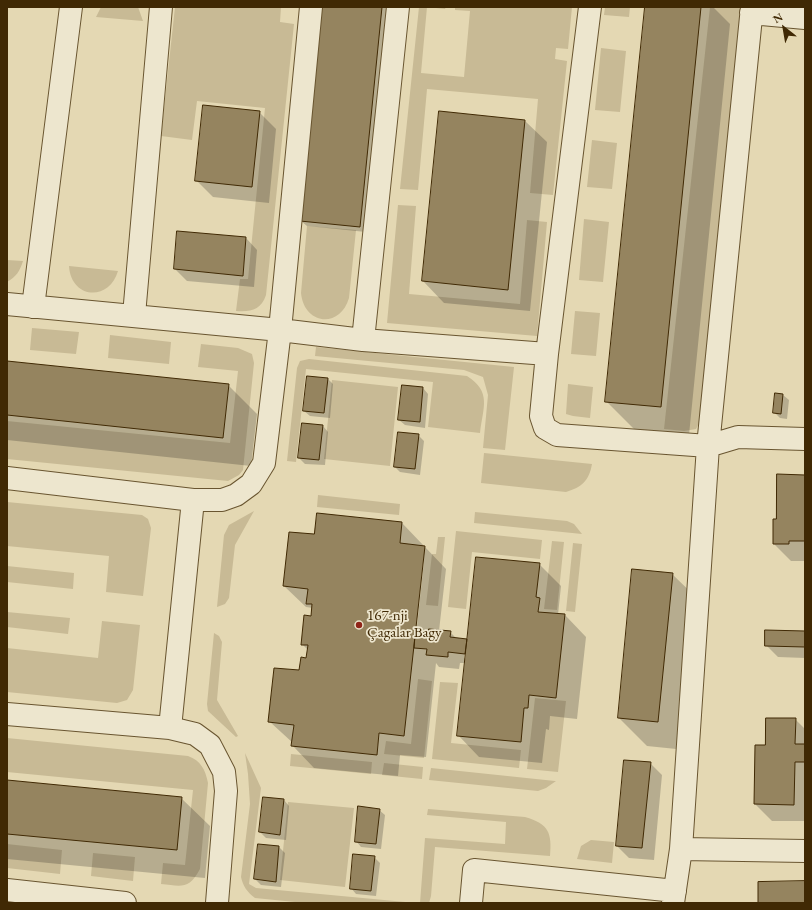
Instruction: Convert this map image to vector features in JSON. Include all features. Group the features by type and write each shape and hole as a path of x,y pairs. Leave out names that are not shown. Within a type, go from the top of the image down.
{"street":[{"path":"33,308 71,7"},
{"path":"134,315 161,7"},
{"path":"7,478 193,500 222,500 236,495 252,484 264,463 280,330 311,7"},
{"path":"363,340 398,7"},
{"path":"590,7 547,354 541,416 545,428 557,435 708,446 738,437 805,439"},
{"path":"471,903 474,870 674,897 681,849 708,446 751,10 805,18"},
{"path":"7,304 33,308 134,315 363,340 547,354"},
{"path":"170,728 193,500"},
{"path":"7,714 170,728 195,734 210,745 224,772 226,792 218,903"},
{"path":"681,849 805,852"},
{"path":"7,890 55,899 125,903"}],"shaded area":[{"path":"101,7 138,7 143,21 96,17"},
{"path":"175,7 281,7 280,22 294,24 266,295 261,304 255,309 236,311 240,279 248,279 265,108 197,101 192,140 161,136"},
{"path":"419,7 427,7 421,73 464,77 470,11 455,10 455,7 572,7 568,49 556,48 555,59 567,61 553,195 530,193 538,99 427,89 418,190 400,189"},
{"path":"427,7 446,7 445,9"},
{"path":"605,7 630,7 629,17 604,15"},
{"path":"710,7 743,7 703,416 696,429 684,431 664,429"},
{"path":"601,48 626,51 620,112 595,110"},
{"path":"592,140 617,143 612,189 587,187"},
{"path":"398,205 416,206 409,294 520,304 527,220 547,222 537,336 387,323"},
{"path":"584,219 609,222 603,282 579,280"},
{"path":"307,226 356,230 349,298 344,308 338,315 331,318 323,319 315,317 308,312 301,293"},
{"path":"7,260 23,261 17,273 7,282"},
{"path":"69,266 118,271 113,281 107,288 99,292 91,292 83,290 76,285 71,277"},
{"path":"575,311 600,313 596,356 571,354"},
{"path":"32,328 79,332 76,354 30,350"},
{"path":"110,335 171,342 169,364 108,358"},
{"path":"201,344 238,348 252,354 254,363 243,470 239,475 228,481 7,459 7,421 230,443 238,371 198,367"},
{"path":"316,347 514,367 505,450 483,448 488,395 483,377 464,370 315,356"},
{"path":"309,359 467,376 475,382 483,394 484,408 480,433 428,427 433,382 306,369 296,462 287,461 297,368 300,361"},
{"path":"332,380 398,387 390,466 324,459"},
{"path":"568,384 593,387 590,418 566,414"},
{"path":"484,453 592,464 587,479 576,488 566,492 481,483"},
{"path":"318,495 400,504 399,515 317,507"},
{"path":"7,502 142,515 148,519 151,528 143,596 106,592 109,556 7,546"},
{"path":"254,511 235,545 229,598 225,604 217,607 224,535 229,525"},
{"path":"475,512 567,521 574,524 582,534 474,523"},
{"path":"456,531 542,540 540,559 472,552 466,609 448,607"},
{"path":"438,537 445,537 438,606 426,605 432,554 436,554"},
{"path":"552,541 564,542 557,610 544,609"},
{"path":"573,543 582,544 575,612 566,611"},
{"path":"7,566 74,573 73,589 7,582"},
{"path":"7,612 70,618 68,634 7,627"},
{"path":"102,621 140,625 133,690 127,700 117,703 7,692 7,648 98,658"},
{"path":"214,633 219,636 222,642 217,700 238,736 236,737 208,711 207,704"},
{"path":"418,679 432,681 424,758 384,754 386,741 411,744"},
{"path":"440,682 458,683 451,743 521,750 519,768 432,759"},
{"path":"535,698 566,701 558,772 527,769"},
{"path":"7,738 188,756 196,760 202,766 208,783 200,869 196,876 188,884 184,885 179,886 161,884 163,863 185,865 193,790 7,772"},
{"path":"245,753 261,788 249,884 256,888 416,903 305,903 255,898 252,896 246,889 241,877 250,804"},
{"path":"291,754 372,762 371,774 290,766"},
{"path":"384,763 423,767 422,779 382,775"},
{"path":"431,768 556,781 546,788 538,791 429,780"},
{"path":"288,802 354,808 345,887 280,880"},
{"path":"428,809 525,817 533,820 544,826 547,830 550,841 550,856 435,847 431,896 429,903 420,903 425,838 505,844 506,822 427,815"},
{"path":"591,840 614,842 612,863 577,859 581,846"},
{"path":"7,844 62,850 60,874 7,868"},
{"path":"93,853 135,857 133,881 91,876"}],"building":[{"path":"321,7 382,7 360,227 300,221"},
{"path":"645,7 701,7 661,407 605,402"},
{"path":"203,105 260,111 252,187 195,181"},
{"path":"439,111 525,120 508,290 422,281"},
{"path":"177,231 246,237 243,276 174,269"},
{"path":"7,361 229,384 223,438 7,415"},
{"path":"307,376 328,378 324,413 303,411"},
{"path":"402,385 423,387 420,422 398,420"},
{"path":"775,393 783,394 781,414 773,413"},
{"path":"302,423 323,425 319,460 298,458"},
{"path":"398,432 419,434 415,469 394,467"},
{"path":"777,474 805,475 805,541 789,541 789,544 773,544 773,519 776,519"},
{"name":"167-nji Çagalar Bagy","path":"317,513 402,522 400,543 425,546 404,736 379,733 377,755 291,746 294,725 268,722 274,668 299,670 301,657 306,658 308,645 301,645 304,615 311,616 312,604 306,604 308,589 283,586 289,532 314,534"},
{"path":"476,557 540,563 536,597 540,598 538,612 565,614 556,698 529,695 528,708 524,708 521,742 457,736"},
{"path":"632,569 673,573 658,722 618,718"},
{"path":"429,629 451,631 450,637 467,639 465,654 448,652 448,657 426,655 427,649 414,648 415,634 428,635"},
{"path":"765,630 805,631 805,647 765,646"},
{"path":"766,718 796,718 795,744 805,744 805,762 795,762 794,805 754,804 755,745 765,745"},
{"path":"624,760 651,762 642,848 616,846"},
{"path":"7,780 182,797 177,850 7,834"},
{"path":"263,797 284,799 280,835 259,832"},
{"path":"358,806 380,809 376,844 355,842"},
{"path":"258,844 279,846 276,882 254,879"},
{"path":"353,854 375,856 371,891 350,889"},
{"path":"805,881 805,903 758,903 758,882"}],"place":[{"name":"167-nji Çagalar Bagy","path":"359,625"}]}
